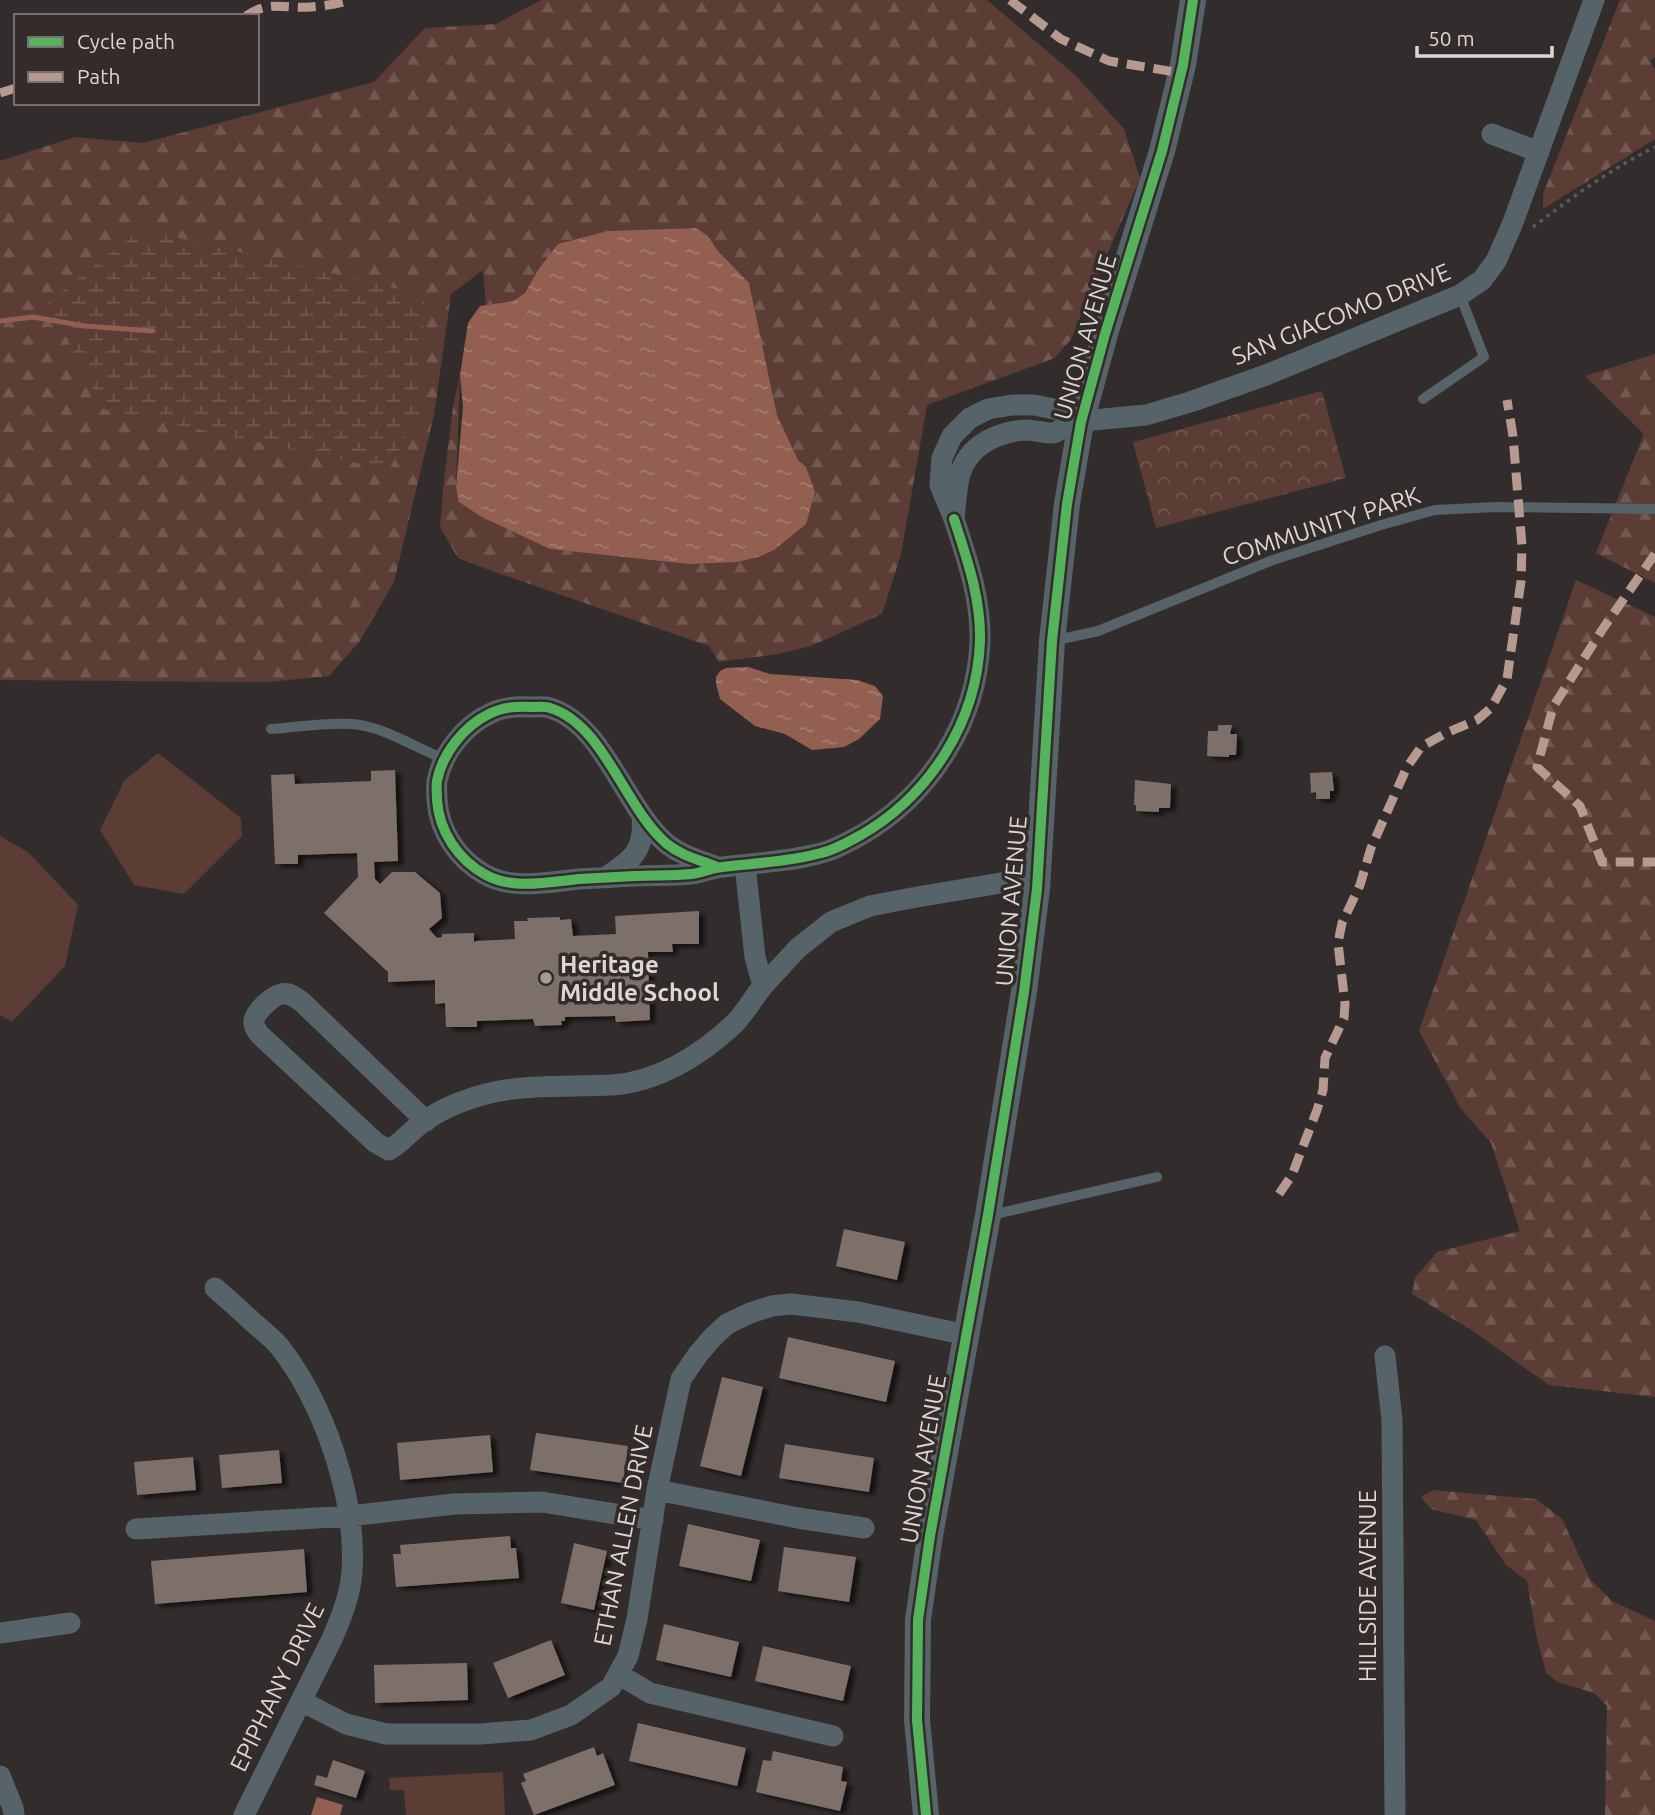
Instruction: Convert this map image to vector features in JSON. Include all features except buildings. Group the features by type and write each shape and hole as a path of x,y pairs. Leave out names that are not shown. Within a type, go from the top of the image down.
{"street":[{"name":"UNION AVENUE","path":"926,1815 917,1720 918,1620 930,1536 988,1215 1024,992 1037,877 1052,641 1077,422 1162,151 1183,65 1193,0"},
{"name":"SAN GIACOMO DRIVE","path":"954,519 957,481 969,455 976,447 1007,432 1026,430 1055,433 1077,422 1146,415 1190,402 1266,375 1461,295 1482,280 1496,261 1512,225 1594,0"},
{"path":"1492,134 1539,152"},
{"path":"717,867 689,858 667,844 651,828 593,740 573,719 549,708 515,706 489,714 464,731 445,759 436,782 438,811 446,835 461,856 475,869 508,882 694,874 717,867 789,860 823,853 857,837 891,815 935,771 963,717 974,686 980,640 979,613 974,585 954,519 940,485 942,458 952,436 970,418 988,409 1012,405 1034,405 1059,410 1077,422"},
{"path":"606,877 626,864 638,850 644,832 642,815"},
{"path":"745,865 755,957 762,986"},
{"path":"426,1121 292,995 283,993 275,996 254,1019 255,1028 260,1035 383,1148 389,1150 434,1115 489,1093 525,1088 616,1085 662,1073 701,1049 735,1023 762,986 798,948 831,922 870,906 1037,877"},
{"name":"EPIPHANY DRIVE","path":"215,1288 277,1344 302,1378 324,1427 343,1484 350,1516 352,1574 342,1616 244,1815"},
{"name":"ETHAN ALLEN DRIVE","path":"301,1701 346,1724 386,1734 480,1734 531,1730 571,1715 611,1687 628,1656 637,1619 657,1490 681,1379 713,1337 727,1324 750,1313 772,1306 791,1304 858,1312 967,1335"},
{"name":"HILLSIDE AVENUE","path":"1385,1356 1392,1420 1395,1815"},
{"path":"657,1490 864,1528"},
{"path":"136,1529 350,1516 454,1504 542,1502 653,1520"},
{"path":"0,1633 70,1623"},
{"path":"618,1674 650,1693 832,1736"},
{"path":"0,1776 14,1815"}],"lane":[{"path":"1423,398 1484,357 1461,295"},
{"name":"COMMUNITY PARK","path":"1052,641 1098,631 1273,560 1435,510 1496,507 1655,509"},
{"path":"271,729 355,724 388,734 445,759"},
{"path":"988,1215 1157,1177"}],"path":[{"path":"1530,229 1613,170 1655,147"}],"green space":[{"path":"541,0 987,0 1075,75 1124,129 1140,178 1071,339 1055,358 927,405 901,554 882,614 811,646 778,654 719,662 709,646 458,558 440,527 453,407 460,375 456,487 550,549 688,564 806,467 798,460 777,415 749,283 717,250 708,236 696,228 608,231 538,270 525,293 513,301 486,305 483,270 451,294 434,415 394,582 359,642 329,676 267,682 0,680 0,161 75,137 143,143 374,82 425,28 496,24"},
{"path":"1620,0 1655,0 1655,57 1650,61 1655,70 1655,139 1543,209 1543,194"},
{"path":"141,229 424,295 422,406 389,470 103,409 48,302"},
{"path":"1655,354 1655,583 1596,553 1644,434 1585,376"},
{"path":"1322,391 1346,478 1156,528 1133,442"},
{"path":"1576,580 1655,617 1655,1397 1549,1385 1473,1331 1412,1294 1415,1278 1437,1252 1520,1231 1491,1143 1461,1109 1419,1031"},
{"path":"158,753 241,818 242,836 184,894 134,885 100,830 124,781"},
{"path":"0,836 29,853 78,905 65,966 12,1022 0,1015"},
{"path":"1433,1490 1536,1499 1562,1519 1590,1579 1612,1601 1655,1621 1655,1815 1605,1815 1607,1706 1594,1693 1558,1682 1546,1673 1527,1581 1506,1565 1476,1520 1431,1509 1421,1497"},
{"path":"503,1772 505,1815 406,1815 404,1790 390,1790 389,1778"}],"water":[{"path":"696,228 708,236 717,250 749,283 777,415 798,460 806,467 815,492 806,524 774,550 758,557 737,562 688,564 550,549 480,516 459,502 456,487 463,407 460,375 468,323 480,306 513,301 525,293 558,244 608,231"},
{"path":"748,667 770,674 857,680 875,686 883,696 880,719 859,739 844,747 812,750 785,734 755,726 720,699 716,677 720,671 726,668"},
{"path":"317,1797 343,1805 340,1815 311,1815"}],"waterway":[{"path":"0,321 33,317 85,326 153,331"}],"marked path":[{"path":"249,14 262,8 311,7 350,0"},
{"path":"1010,0 1061,39 1109,61 1181,73"},
{"path":"0,93 14,89"},
{"path":"1279,1194 1292,1175 1317,1110 1323,1090 1325,1058 1344,1018 1345,1004 1338,943 1342,923 1360,885 1371,848 1407,767 1421,747 1477,720 1491,708 1507,679 1521,581 1522,546 1513,436 1507,400"},
{"path":"1655,554 1553,707 1537,767 1580,806 1602,862 1655,862"}],"cycle path":[{"path":"926,1815 917,1720 918,1620 930,1536 988,1215 1024,992 1037,889 1052,641 1067,504 1081,422 1105,334 1162,151 1183,65 1193,0"},
{"path":"717,867 685,855 667,844 652,829 600,749 585,731 569,717 550,708 510,708 480,719 463,733 449,751 440,771 437,800 446,833 467,861 497,880 531,884 691,874 796,858 841,846 886,819 928,777 945,753 970,700 977,671 980,625 972,579 954,519"}],"place":[{"name":"Heritage Middle School","path":"546,978"}]}
